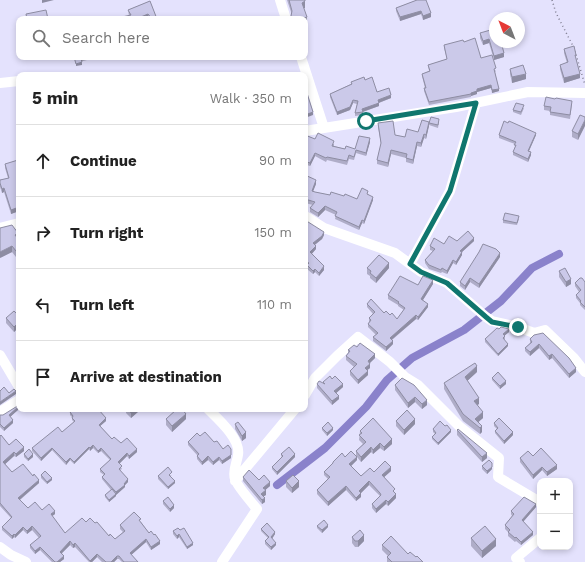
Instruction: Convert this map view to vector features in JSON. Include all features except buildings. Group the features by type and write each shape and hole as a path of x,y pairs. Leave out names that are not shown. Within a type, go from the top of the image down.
{"street":[{"path":"280,0 285,16"},
{"path":"303,60 307,72"},
{"path":"308,76 324,128"},
{"path":"0,84 16,81"},
{"path":"308,131 476,103 528,92 585,93"},
{"path":"410,264 450,191 476,103"},
{"path":"308,218 324,228 394,254 421,272 447,283 492,322 518,327 534,333 545,330 574,358 585,372"},
{"path":"0,228 16,227"},
{"path":"308,390 315,378 358,337 390,362 404,377 418,385 460,427 500,458 498,477 537,500"},
{"path":"0,355 16,382"},
{"path":"0,412 16,402"},
{"path":"211,412 227,428 236,444 239,454 234,472 235,481 257,509 222,562"},
{"path":"235,481 269,438 292,412"},
{"path":"520,562 516,558 537,540"},
{"path":"0,547 11,555 26,562"}],"path":[{"path":"552,0 556,13 574,48 585,85"}],"waterway":[{"path":"277,485 325,448 366,407 387,380 412,358 464,330 501,301 532,268 559,254"}],"route":[{"path":"366,121 476,103 450,191 410,264 421,272 447,283 492,322 518,327"}]}
